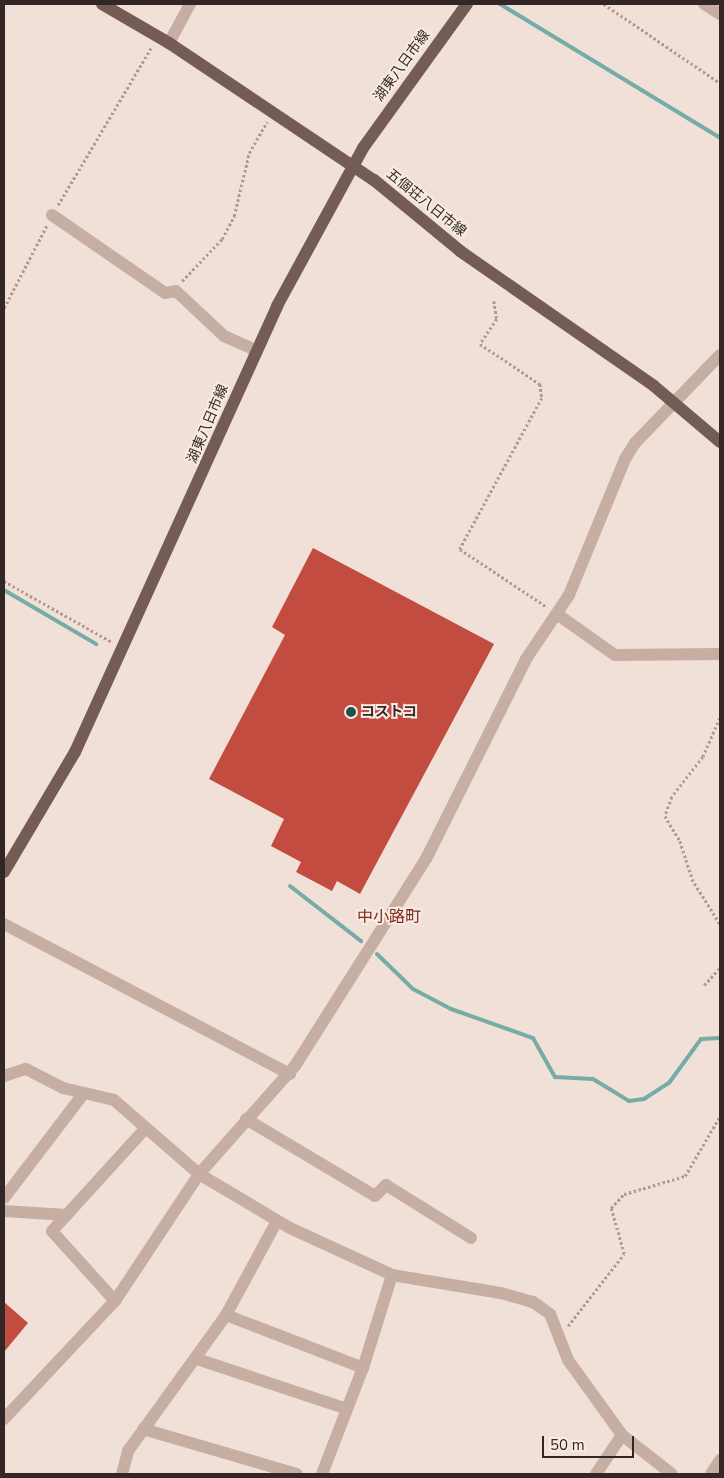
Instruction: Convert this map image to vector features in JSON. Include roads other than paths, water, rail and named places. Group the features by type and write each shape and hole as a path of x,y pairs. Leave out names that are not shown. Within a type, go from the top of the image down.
{"main road":[{"name":"五個荘八日市線","path":"102,4 164,40 354,168 460,251 676,404 720,442"},
{"name":"湖東八日市線","path":"4,872 75,752 124,648 256,350 354,168 410,78 467,4"}],"street":[{"path":"164,40 190,4"},
{"path":"704,4 720,14"},
{"path":"52,215 168,294 176,291 224,336 256,350"},
{"path":"4,1419 115,1301 199,1174 246,1119 290,1074 362,967 426,859 526,659 553,611 579,574 625,459 635,443 676,404 720,355"},
{"path":"553,611 615,655 720,654"},
{"path":"4,924 290,1074"},
{"path":"4,1076 26,1069 63,1088 114,1100 144,1130 199,1174 277,1221 392,1275 501,1293 533,1302 550,1314 568,1360 622,1435 672,1474"},
{"path":"4,1198 84,1093"},
{"path":"246,1119 375,1196 386,1185 471,1238"},
{"path":"115,1301 52,1231 144,1130"},
{"path":"4,1211 67,1215"},
{"path":"122,1474 128,1451 143,1428 198,1359 226,1316 277,1221"},
{"path":"322,1474 363,1368 392,1275"},
{"path":"226,1316 363,1368"},
{"path":"198,1359 347,1409"},
{"path":"143,1428 297,1474"},
{"path":"596,1474 622,1435"},
{"path":"710,1474 720,1460"}],"waterway":[{"path":"500,4 720,138"},
{"path":"4,590 96,644"},
{"path":"290,886 361,941"},
{"path":"377,954 413,989 451,1009 533,1038 555,1077 593,1079 629,1101 644,1099 669,1083 701,1039 720,1038"}],"place":[{"name":"コストコ","path":"351,712"}],"district":[{"name":"中小路町","path":"389,917"}]}
